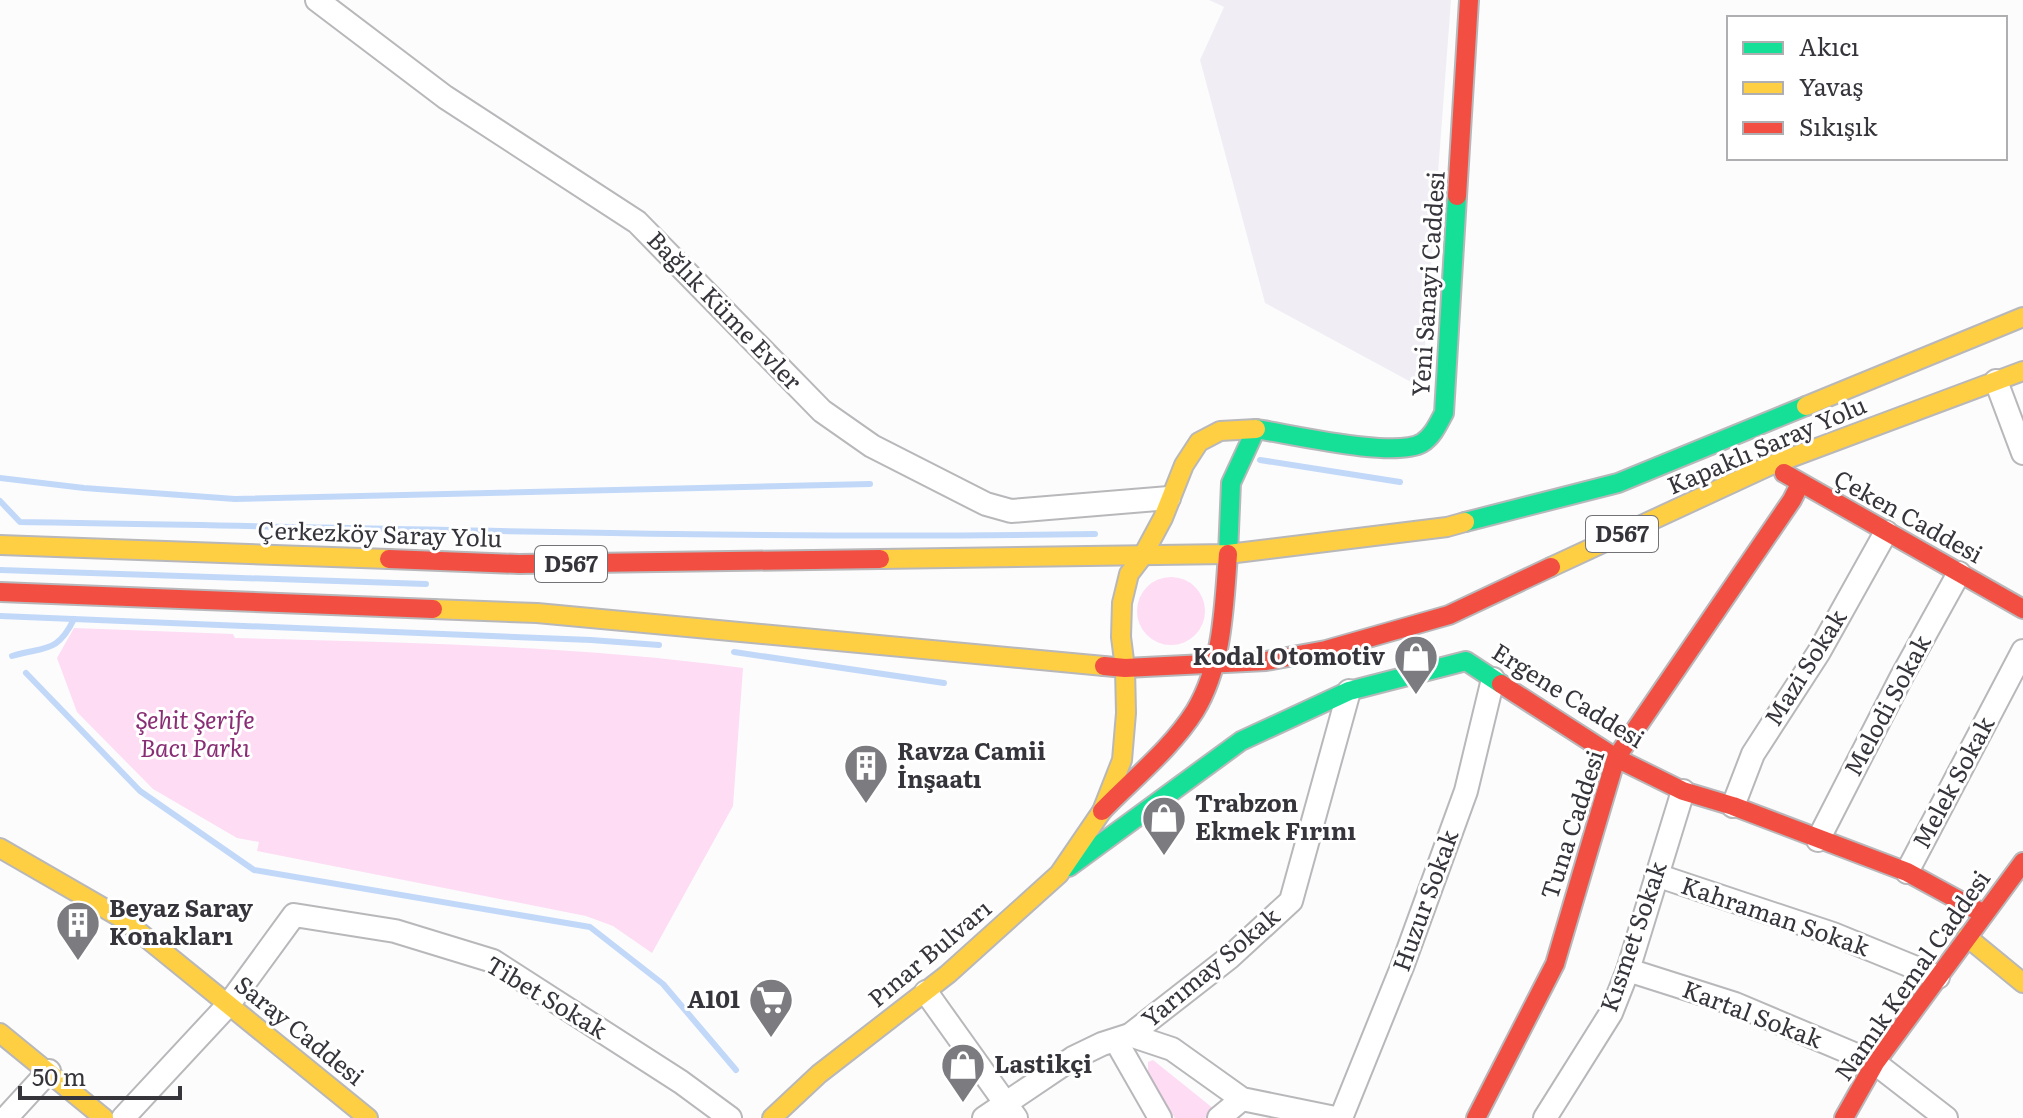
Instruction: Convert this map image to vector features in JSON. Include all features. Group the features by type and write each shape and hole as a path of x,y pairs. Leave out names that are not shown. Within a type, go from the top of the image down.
{"main road":[{"name":"Yeni Sanayi Caddesi","path":"1102,811 1122,760 1126,713 1122,603 1129,574 1163,518 1184,465 1199,442 1220,431 1256,429 1385,449 1414,448 1434,434 1444,413 1469,0"},
{"name":"Kapaklı Saray Yolu","path":"1228,554 1447,527 1618,483 2023,317"},
{"name":"Kapaklı Saray Yolu","path":"1212,665 1266,661 1326,650 1449,615 1771,465 2023,371"},
{"path":"1102,811 1187,723 1204,694 1224,613 1231,483 1256,429"},
{"name":"Çeken Caddesi","path":"1771,465 2023,609"},
{"name":"Tuna Caddesi","path":"1476,1118 1555,964 1616,758 1800,484"},
{"name":"Çerkezköy Saray Yolu","path":"0,545 519,564 1142,557"},
{"name":"D567","path":"1142,557 1228,554"},
{"name":"D567","path":"0,592 537,613 1125,668 1212,665"},
{"name":"Ergene Caddesi","path":"1059,874 1241,741 1349,691 1466,661 1616,758 1683,791 1733,806 1907,872 1984,914"},
{"name":"Pınar Bulvarı","path":"772,1118 819,1074 926,992 1059,874 1102,811"},
{"name":"Saray Caddesi","path":"0,848 123,919 368,1118"},
{"name":"Namık Kemal Caddesi","path":"1844,1118 1875,1063 2023,862"},
{"path":"1967,937 2023,983"},
{"path":"0,1033 104,1118"}],"street":[{"name":"Bağlık Küme Evler","path":"317,0 445,97 637,222 822,411 872,446 986,504 1011,511 1169,498"},
{"path":"1996,381 2023,453"},
{"name":"Mazi Sokak","path":"1733,806 1753,754 1819,652 1886,532"},
{"name":"Melodi Sokak","path":"1818,840 1959,573"},
{"name":"Melek Sokak","path":"1907,872 2023,651"},
{"name":"Huzur Sokak","path":"1338,1118 1402,967 1466,791 1493,679"},
{"name":"Yarımay Sokak","path":"984,1118 1011,1111 1073,1058 1123,1038 1230,957 1291,901 1349,691"},
{"name":"Kısmet Sokak","path":"1545,1118 1611,1013 1628,970 1683,791"},
{"name":"Kahraman Sokak","path":"1656,875 1833,934 1938,977"},
{"name":"Tibet Sokak","path":"229,1004 294,915 395,931 493,961 681,1082 730,1118"},
{"name":"Kartal Sokak","path":"1628,970 1735,1004 1875,1063 1946,1118"},
{"path":"926,992 1011,1111"},
{"path":"123,1118 229,1004"},
{"path":"1123,1038 1172,1049 1242,1099 1338,1118"},
{"path":"1123,1038 1160,1118"},
{"path":"6,1118 49,1071"},
{"path":"1219,1118 1242,1099"}],"shaded area":[{"path":"1209,0 1451,0 1422,388 1265,303 1200,60 1224,7"}],"green space":[{"path":"1178,577 1199,592 1205,611 1203,624 1195,635 1178,645 1164,645 1147,635 1139,624 1137,604 1147,587 1158,579"},
{"name":"Şehit Şerife Bacı Parkı","path":"74,628 233,634 235,638 553,650 743,668 733,806 652,953 613,926 586,916 257,851 259,842 237,838 153,789 77,712 57,658"},
{"path":"1153,1060 1214,1109 1205,1118 1175,1118 1148,1078 1148,1062"}],"waterway":[{"path":"1260,460 1400,482"},
{"path":"0,478 84,488 235,499 870,484"},
{"path":"0,501 20,522 692,534 1095,534"},
{"path":"0,570 426,584"},
{"path":"0,616 659,645"},
{"path":"12,656 56,643 74,619"},
{"path":"734,652 944,683"},
{"path":"26,673 140,791 254,870 590,927 663,984 736,1070"}],"traffic: fast":[{"path":"1228,554 1231,483 1256,429 1342,444 1389,448 1422,443 1435,430 1444,413 1457,196"},
{"path":"1465,522 1618,483 1806,406"},
{"path":"1069,867 1241,741 1349,691 1466,661 1501,684"}],"traffic: slow":[{"path":"1806,406 2023,317"},
{"path":"1551,567 1771,465 2023,371"},
{"path":"1125,668 1121,637 1122,603 1129,574 1163,518 1184,465 1199,442 1220,431 1256,429"},
{"path":"880,559 1228,554 1447,527 1465,522"},
{"path":"0,545 389,559"},
{"path":"433,609 537,613 1104,666"},
{"path":"772,1118 819,1074 948,974 1059,874 1102,811 1122,760 1126,713 1125,668"},
{"path":"0,848 123,919 368,1118"},
{"path":"1967,937 2023,983"},
{"path":"0,1033 104,1118"}],"traffic: jam":[{"path":"1457,196 1469,0"},
{"path":"1784,473 2023,609"},
{"path":"1476,1118 1555,964 1616,758 1800,484"},
{"path":"1102,811 1175,738 1204,693 1217,655 1228,554"},
{"path":"389,559 519,564 880,559"},
{"path":"1104,666 1125,668 1266,661 1326,650 1449,615 1551,567"},
{"path":"0,592 433,609"},
{"path":"1501,684 1616,758 1683,791 1733,806 1907,872 1984,914"},
{"path":"1844,1118 1875,1063 2023,862"}],"place":[{"name":"Kodal Otomotiv","path":"1416,696"},
{"name":"Ravza Camii İnşaatı","path":"866,805"},
{"name":"Trabzon Ekmek Fırını","path":"1164,857"},
{"name":"Beyaz Saray Konakları","path":"78,962"},
{"name":"A101","path":"771,1039"},
{"name":"Lastikçi","path":"963,1104"}]}
